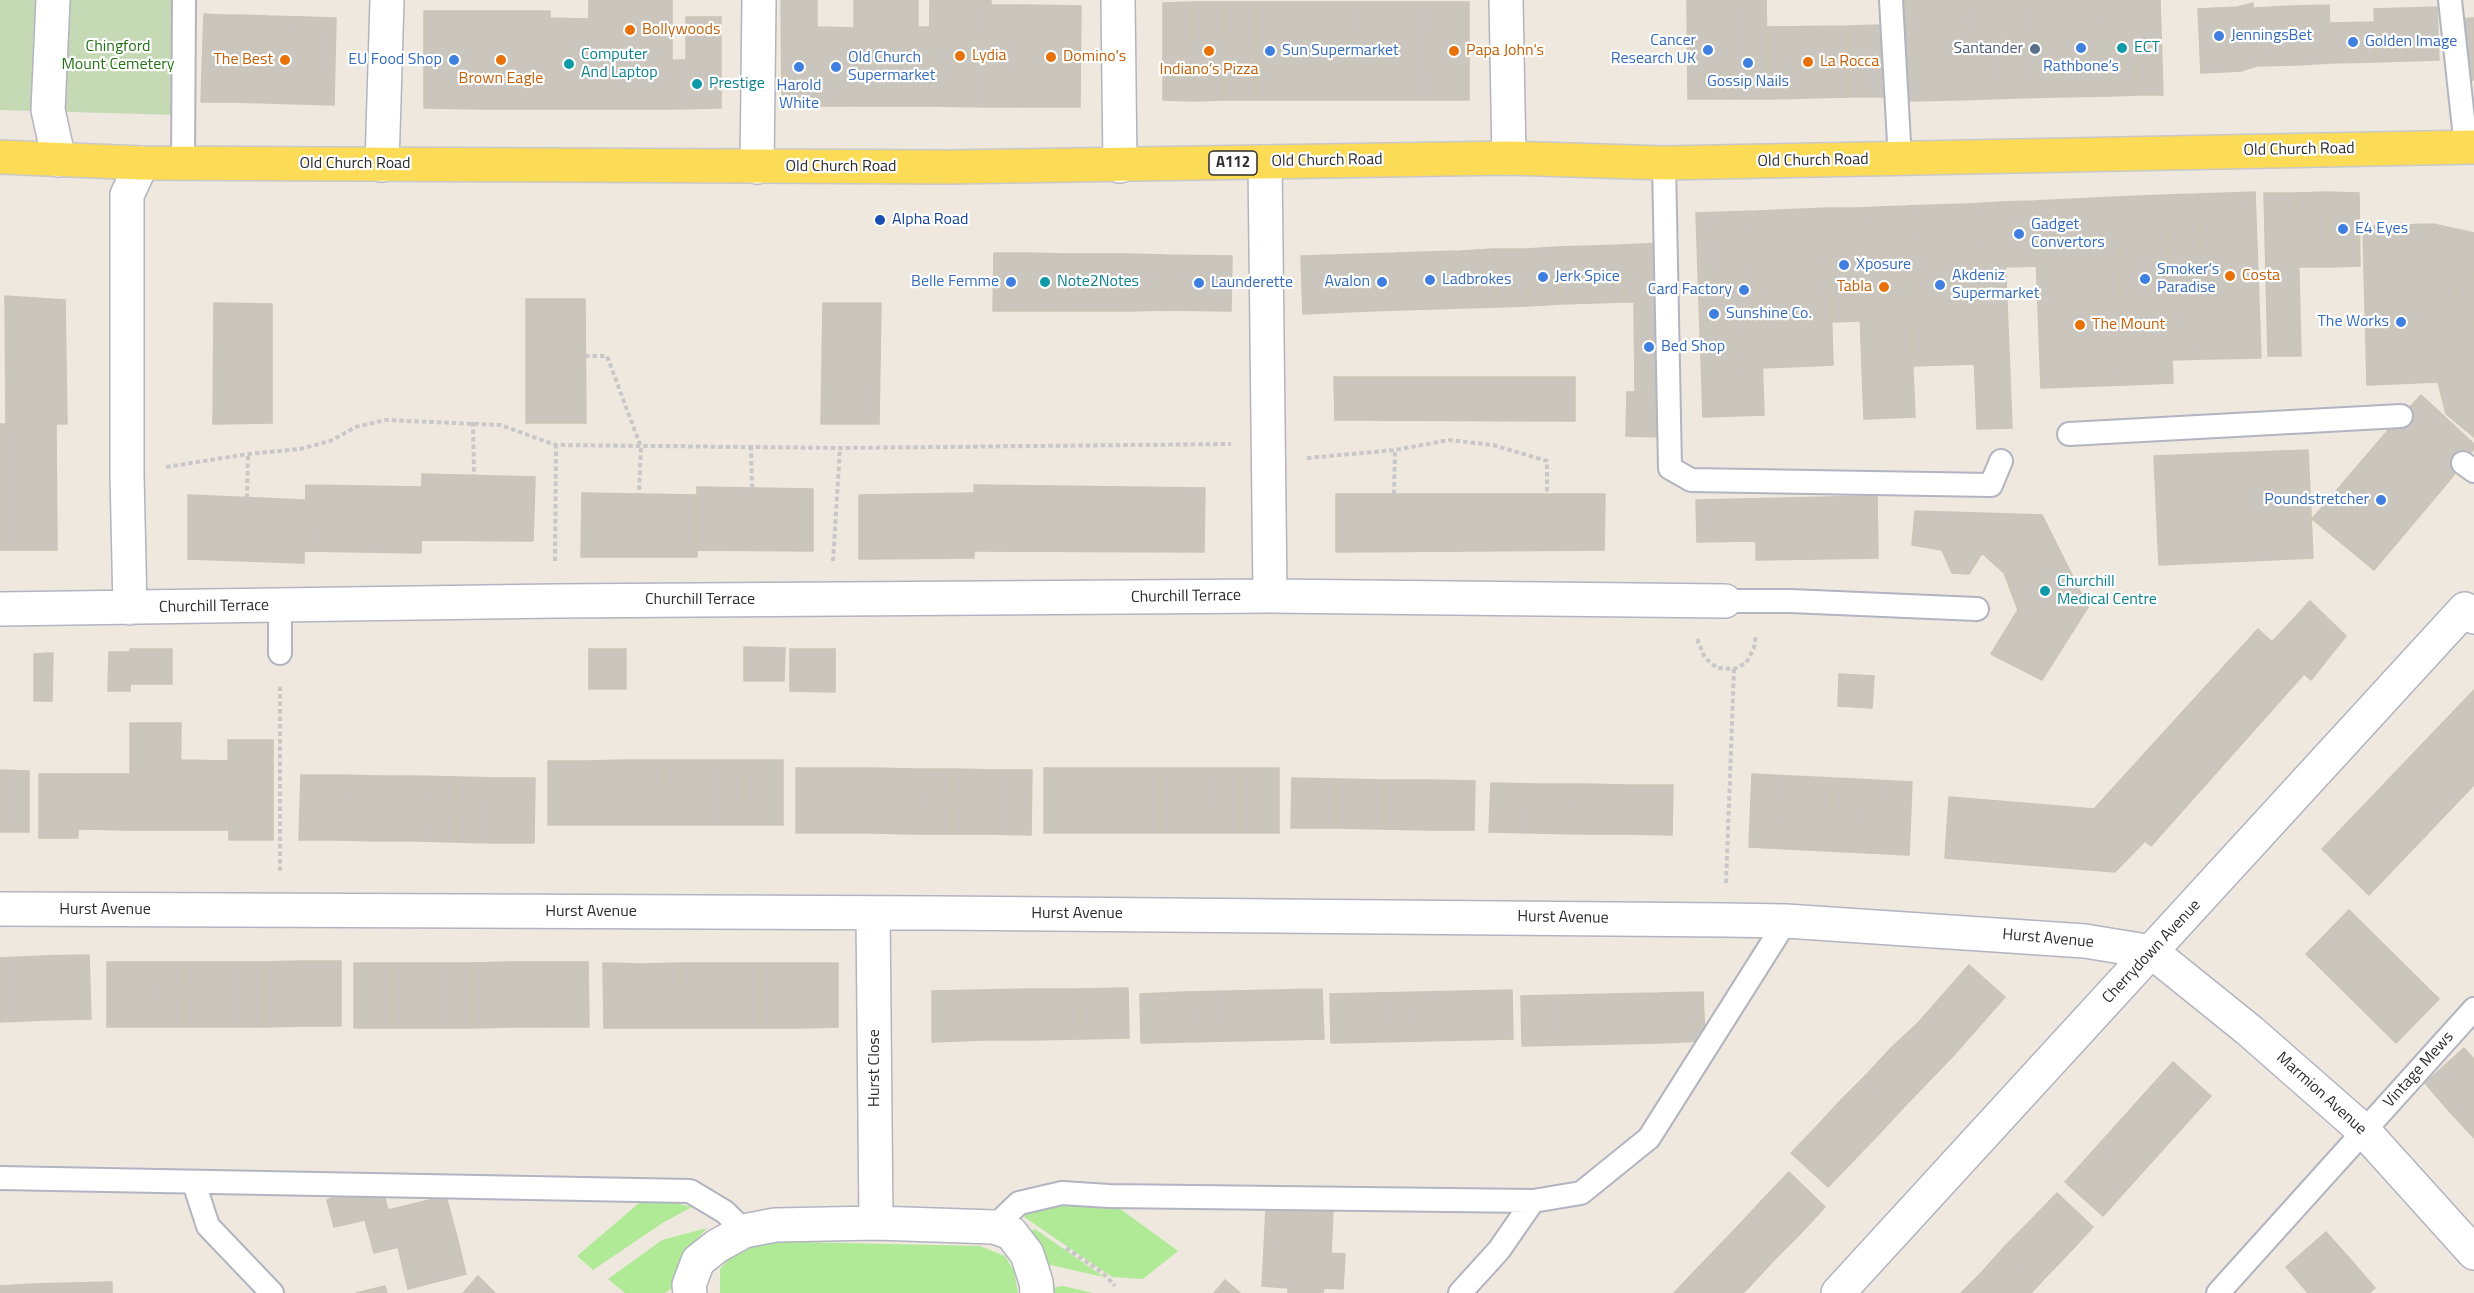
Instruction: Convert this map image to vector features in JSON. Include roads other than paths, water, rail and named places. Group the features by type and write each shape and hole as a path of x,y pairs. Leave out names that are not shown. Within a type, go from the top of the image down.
{"main road":[{"name":"Old Church Road","path":"0,157 142,163 382,165 1120,166 1509,158 1664,163 1900,160 2470,147"}],"street":[{"path":"53,0 48,110 59,160"},
{"path":"382,165 387,0"},
{"path":"757,167 759,0"},
{"path":"1118,0 1120,166"},
{"path":"1506,0 1509,158"},
{"path":"1265,162 1270,596"},
{"path":"130,608 127,474 127,195 142,163"},
{"name":"Churchill Terrace","path":"0,609 555,601 1270,596 1725,601"},
{"name":"Cherrydown Avenue","path":"1838,1293 2469,613"},
{"name":"Hurst Avenue","path":"0,909 873,913 1786,921 2085,941 2152,952"},
{"name":"Hurst Close","path":"873,913 876,1223"},
{"name":"Marmion Avenue","path":"2152,952 2250,1031 2364,1131 2474,1253"},
{"path":"690,1293 689,1285 699,1261 717,1246 744,1231 775,1225 876,1223 994,1227 1011,1233 1027,1254 1036,1282 1036,1293"}],"lane":[{"path":"183,163 184,0"},
{"path":"1891,0 1900,160"},
{"path":"2450,0 2470,147"},
{"path":"1664,163 1670,468 1691,480 1991,485 2001,461"},
{"path":"2069,434 2401,416"},
{"path":"1725,601 1790,601 1977,609"},
{"path":"280,606 280,653"},
{"path":"994,1227 1019,1203 1062,1193 1109,1196 1533,1201 1581,1193 1649,1138 1786,921"},
{"name":"Vintage Mews","path":"2218,1293 2474,1009"},
{"path":"0,1178 690,1191 725,1212 744,1231"},
{"path":"194,1183 208,1226 272,1293"},
{"path":"1460,1293 1499,1250 1533,1201"}],"place":[{"name":"Bollywoods","path":"630,30"},
{"name":"JenningsBet","path":"2219,36"},
{"name":"Golden Image","path":"2353,42"},
{"name":"Rathbone’s","path":"2081,48"},
{"name":"ECT","path":"2122,48"},
{"name":"Santander","path":"2035,49"},
{"name":"Cancer Research UK","path":"1708,50"},
{"name":"Indiano’s Pizza","path":"1209,51"},
{"name":"Sun Supermarket","path":"1270,51"},
{"name":"Papa John's","path":"1454,51"},
{"name":"Lydia","path":"960,56"},
{"name":"Domino's","path":"1051,57"},
{"name":"The Best","path":"285,60"},
{"name":"EU Food Shop","path":"454,60"},
{"name":"Brown Eagle","path":"501,60"},
{"name":"La Rocca","path":"1808,62"},
{"name":"Gossip Nails","path":"1748,63"},
{"name":"Computer And Laptop","path":"569,64"},
{"name":"Harold White","path":"799,67"},
{"name":"Old Church Supermarket","path":"836,67"},
{"name":"Prestige","path":"697,84"},
{"name":"Alpha Road","path":"880,220"},
{"name":"E4 Eyes","path":"2343,229"},
{"name":"Gadget Convertors","path":"2019,234"},
{"name":"Xposure","path":"1844,265"},
{"name":"Costa","path":"2230,276"},
{"name":"Jerk Spice","path":"1543,277"},
{"name":"Smoker’s Paradise","path":"2145,279"},
{"name":"Ladbrokes","path":"1430,280"},
{"name":"Belle Femme","path":"1011,282"},
{"name":"Note2Notes","path":"1045,282"},
{"name":"Avalon","path":"1382,282"},
{"name":"Launderette","path":"1199,283"},
{"name":"Akdeniz Supermarket","path":"1940,285"},
{"name":"Tabla","path":"1884,287"},
{"name":"Card Factory","path":"1744,290"},
{"name":"Sunshine Co.","path":"1714,314"},
{"name":"The Works","path":"2401,322"},
{"name":"The Mount","path":"2080,325"},
{"name":"Bed Shop","path":"1649,347"},
{"name":"Poundstretcher","path":"2381,500"},
{"name":"Churchill Medical Centre","path":"2045,591"}],"park label":[{"name":"Chingford Mount Cemetery","path":"118,56"}]}
